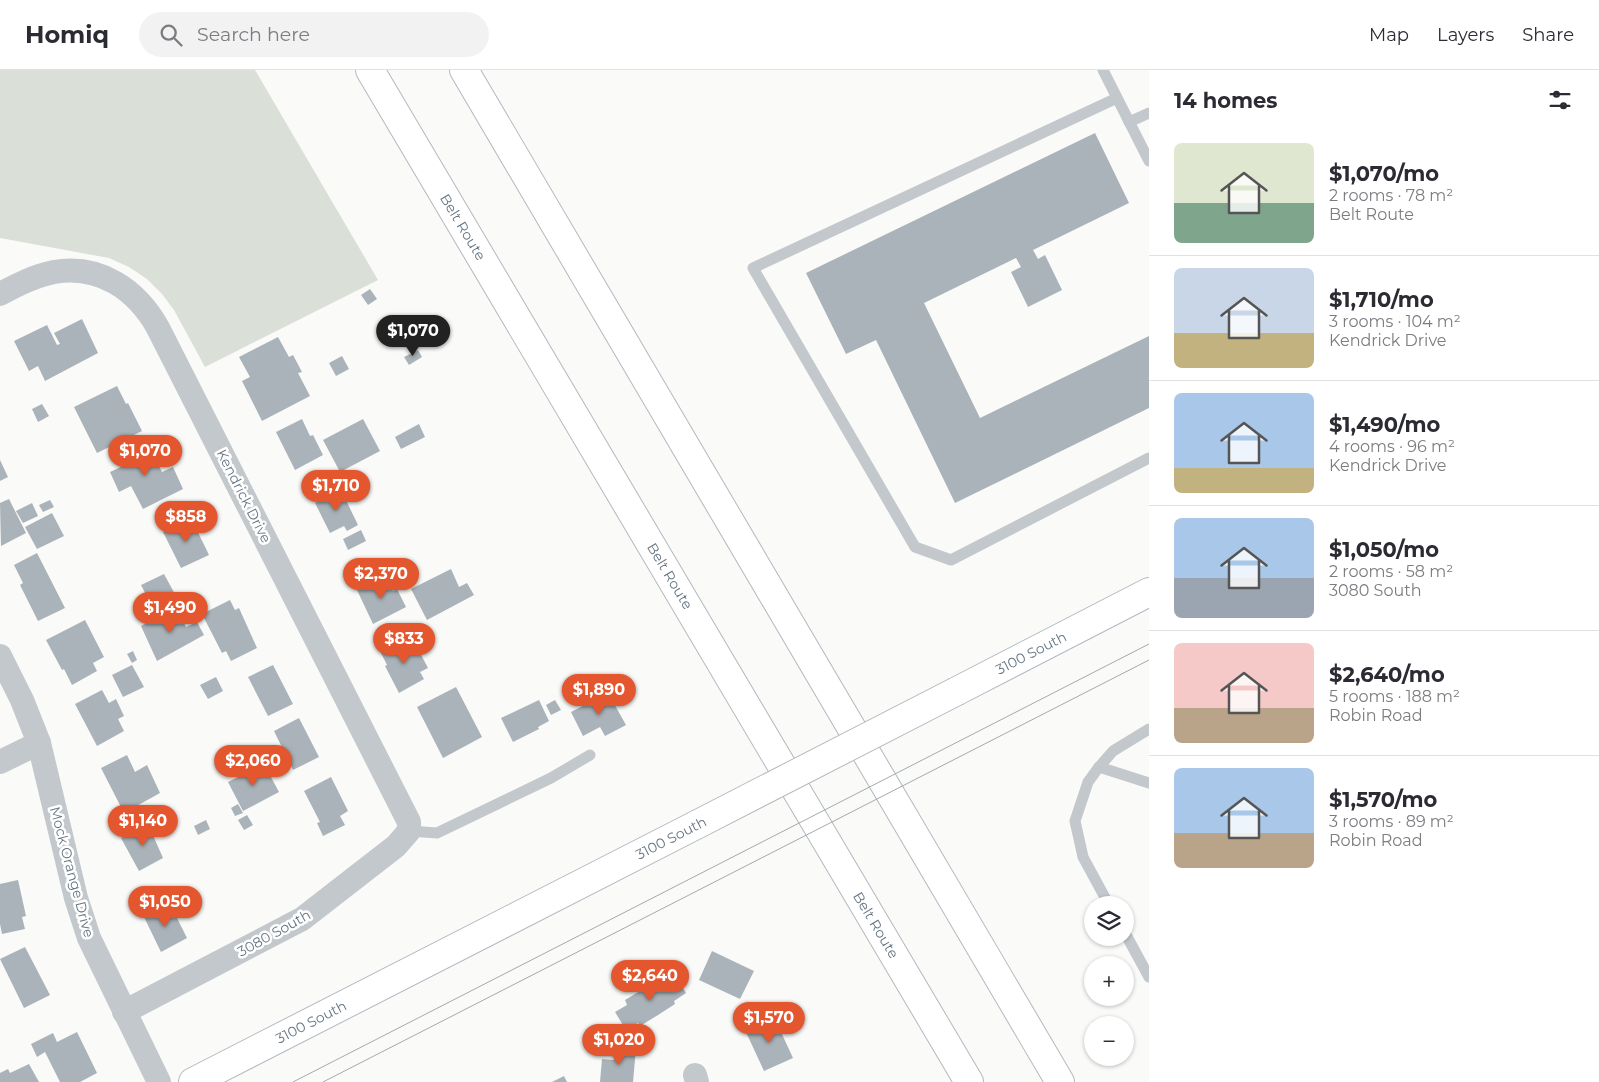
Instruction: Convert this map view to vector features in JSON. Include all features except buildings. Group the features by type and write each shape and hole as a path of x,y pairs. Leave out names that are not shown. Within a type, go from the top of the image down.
{"main road":[{"name":"Belt Route","path":"370,70 969,1082"},
{"path":"464,70 1060,1082"},
{"name":"3100 South","path":"193,1082 1149,592"}],"street":[{"name":"Kendrick Drive","path":"0,294 40,276 56,272 74,271 91,273 122,286 145,306 408,817 409,831"},
{"name":"Mock Orange Drive","path":"0,656 22,700 39,743 82,918 98,958 159,1082"},
{"path":"0,762 39,743"},
{"name":"3080 South","path":"124,1012 302,920 396,846 409,831"}],"lane":[{"path":"1103,70 1149,161"},
{"path":"1117,98 754,268 915,547 951,560 1149,458"},
{"path":"1130,122 1149,113"},
{"path":"1104,896 1083,857 1075,821 1088,782 1100,767 1113,751 1149,729"},
{"path":"409,831 437,833 551,778 590,755"},
{"path":"1100,767 1149,782"},
{"path":"1132,946 1149,977"}],"shaded area":[{"path":"0,70 255,70 378,280 205,367 174,310 162,294 147,279 129,267 109,258 0,238"}],"tram line":[{"path":"293,1082 1149,644"},
{"path":"323,1082 1149,660"}]}
